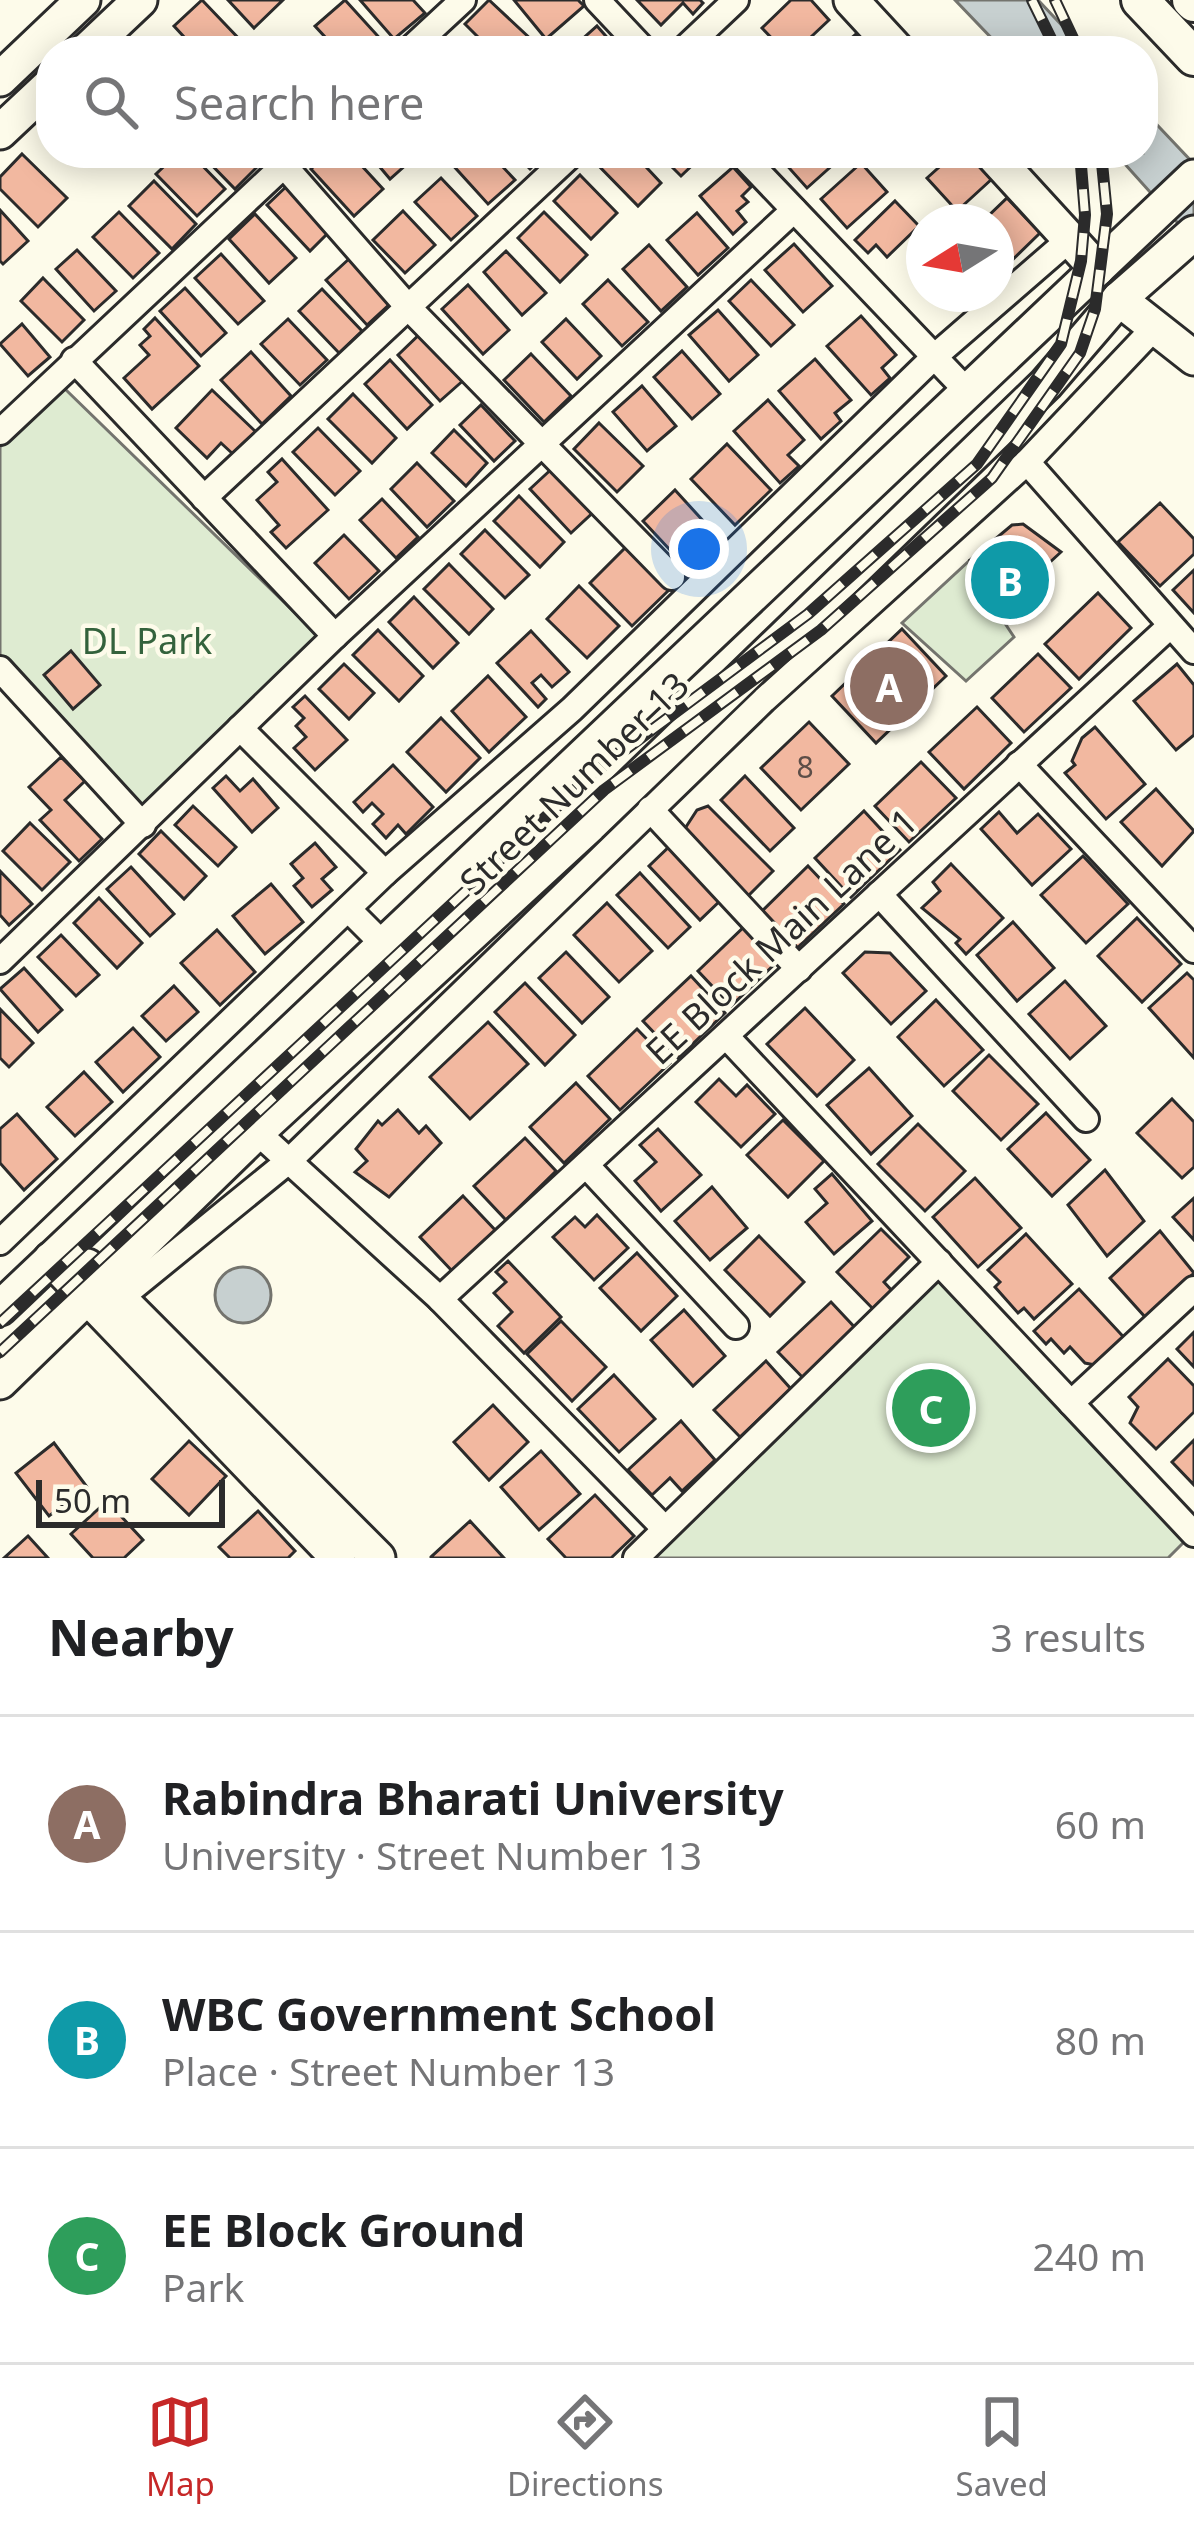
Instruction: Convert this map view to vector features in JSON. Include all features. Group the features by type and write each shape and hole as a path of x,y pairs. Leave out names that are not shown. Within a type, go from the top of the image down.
{"main road":[{"path":"45,36 83,0"},
{"path":"102,36 140,0"},
{"path":"851,0 884,36"},
{"path":"1140,0 1194,57"},
{"path":"0,79 36,45"},
{"path":"0,132 36,98"},
{"path":"1005,168 1097,269"},
{"name":"Street Number 13","path":"0,1308 966,390 1047,322 1194,177"},
{"name":"Street Number 13","path":"0,1382 102,1298 257,1132 576,859 656,760 1046,384 1125,294 1194,232"},
{"path":"1125,294 1155,327 1194,358"},
{"path":"618,722 656,760"},
{"path":"60,1251 338,1558"},
{"path":"102,1298 378,1558"}],"street":[{"path":"423,36 463,0"},
{"path":"597,0 631,36"},
{"path":"698,36 736,0"},
{"path":"0,432 274,168"},
{"path":"294,168 408,307 672,577"},
{"path":"204,498 557,168"},
{"path":"754,168 966,390"},
{"path":"0,961 335,636 794,210"},
{"path":"0,1242 385,873 589,693 934,357 1070,239"},
{"path":"102,1298 291,1159 576,859 650,809 1027,463 1155,327"},
{"path":"74,360 335,636"},
{"path":"1027,463 1194,651"},
{"name":"EE Block Main Lane 1","path":"440,1299 1170,626"},
{"path":"4,683 143,825"},
{"path":"241,728 385,873"},
{"path":"1018,764 1194,950"},
{"path":"650,809 799,969"},
{"path":"879,894 1086,1119"},
{"path":"348,909 384,945"},
{"path":"726,1036 1194,1534"},
{"path":"257,1132 440,1299 665,1529"},
{"path":"586,1165 736,1325"},
{"path":"636,1558 939,1262"},
{"path":"1071,1403 1194,1288"},
{"path":"1180,1558 1194,1544"}],"green space":[{"name":"DL Park","path":"64,388 325,642 142,816 0,658 0,447"},
{"path":"969,561 1013,620 1006,625 1014,637 966,681 902,623"},
{"path":"936,1274 1185,1541 1168,1558 647,1558"}],"shaded area":[{"path":"955,0 1038,0 1072,36 990,36"},
{"path":"1158,126 1194,164 1194,241 1128,168 1158,168"},
{"path":"243,1267 263,1275 271,1295 263,1315 243,1323 223,1315 215,1295 223,1275"}],"building":[{"path":"202,0 236,36 183,36 174,26"},
{"path":"228,0 283,0 254,28"},
{"path":"345,0 378,36 324,36 315,26"},
{"path":"360,0 413,0 425,13 391,36"},
{"path":"489,0 527,36 477,36 465,24"},
{"path":"514,0 578,0 584,6 549,36 544,36"},
{"path":"637,0 703,3 693,14 683,3 661,25"},
{"path":"791,0 811,0 829,20 812,36 770,36 762,28"},
{"path":"597,26 606,36 586,36"},
{"path":"22,154 67,198 38,227 0,189 0,177"},
{"path":"162,168 205,168 225,189 197,216 156,174"},
{"path":"215,168 256,168 235,189"},
{"path":"364,168 383,189 354,216 311,169"},
{"path":"381,168 402,168 390,179"},
{"path":"455,168 504,168 515,180 488,204"},
{"path":"601,168 647,168 661,183 638,206"},
{"path":"734,168 751,187 742,196 748,202 737,211 746,222 733,234 700,196"},
{"path":"789,168 829,168 807,188"},
{"path":"855,168 865,168 887,192 847,228 821,199"},
{"path":"938,168 984,168 993,178 965,204 951,204 927,178"},
{"path":"580,175 617,213 591,239 554,201"},
{"path":"441,178 477,216 451,240 415,202"},
{"path":"154,181 196,224 172,249 129,206"},
{"path":"289,184 332,229 310,251 267,205"},
{"path":"895,201 906,212 906,239 887,257 876,245 868,253 855,240"},
{"path":"1014,205 1040,233 1014,258"},
{"path":"0,210 28,241 3,264 0,261"},
{"path":"403,211 435,245 405,273 373,240"},
{"path":"119,212 159,253 133,278 93,237"},
{"path":"544,212 587,255 560,282 518,238"},
{"path":"697,213 728,248 698,275 667,240"},
{"path":"255,214 296,258 269,283 229,239"},
{"path":"794,244 832,286 803,312 765,270"},
{"path":"649,245 687,287 661,311 623,269"},
{"path":"77,250 116,291 94,311 56,269"},
{"path":"506,251 546,293 522,315 484,272"},
{"path":"221,254 264,301 238,324 195,278"},
{"path":"350,258 392,302 367,325 326,280"},
{"path":"43,278 84,320 62,342 21,301"},
{"path":"608,280 648,322 622,346 583,304"},
{"path":"751,280 794,325 771,346 729,301"},
{"path":"468,285 509,330 483,354 442,309"},
{"path":"185,288 226,333 201,356 160,311"},
{"path":"322,289 362,331 339,353 299,311"},
{"path":"718,310 758,355 729,381 689,335"},
{"path":"861,316 896,355 882,368 890,378 871,395 827,346"},
{"path":"155,318 199,366 152,409 124,378 149,355 140,345 150,336 144,329"},
{"path":"288,319 327,360 300,385 261,344"},
{"path":"566,319 601,356 577,379 542,342"},
{"path":"22,324 50,357 28,376 0,344"},
{"path":"423,331 466,378 440,401 398,355"},
{"path":"682,351 720,394 692,419 654,377"},
{"path":"251,352 291,396 262,424 221,380"},
{"path":"531,354 571,396 544,422 504,380"},
{"path":"815,359 851,400 835,413 841,421 821,439 779,391"},
{"path":"390,360 432,405 407,429 365,384"},
{"path":"642,386 676,426 647,451 613,412"},
{"path":"212,390 256,432 234,455 221,443 207,458 176,428"},
{"path":"353,394 396,438 372,463 328,419"},
{"path":"768,400 804,440 788,455 799,466 780,483 734,431"},
{"path":"481,405 515,441 494,461 460,425"},
{"path":"599,423 643,466 617,492 574,449"},
{"path":"318,428 360,471 335,495 293,452"},
{"path":"454,430 487,463 466,486 432,453"},
{"path":"727,444 771,490 735,525 691,479"},
{"path":"282,459 328,510 286,548 271,532 279,525 257,500 277,482 268,472"},
{"path":"417,463 454,501 427,527 391,489"},
{"path":"558,463 599,507 571,533 530,489"},
{"path":"675,490 716,535 684,565 643,521"},
{"path":"519,496 564,542 540,567 494,521"},
{"path":"382,499 418,537 396,558 360,520"},
{"path":"1160,503 1194,539 1194,554 1160,586 1118,542"},
{"path":"1023,524 1061,552 1009,600 970,560 1012,525"},
{"path":"485,530 529,575 505,598 461,554"},
{"path":"344,535 379,571 349,599 315,563"},
{"path":"628,545 670,589 632,626 590,583"},
{"path":"449,564 493,609 469,634 424,589"},
{"path":"1194,570 1194,613 1173,590"},
{"path":"579,586 619,626 587,658 547,619"},
{"path":"1098,593 1131,628 1079,679 1045,644"},
{"path":"414,597 458,643 433,668 389,622"},
{"path":"902,629 946,676 876,743 832,696"},
{"path":"378,630 423,676 399,701 353,655"},
{"path":"531,631 569,672 552,687 541,675 532,683 546,699 538,707 497,663"},
{"path":"71,651 100,685 73,709 44,675"},
{"path":"1038,654 1071,688 1024,732 992,698"},
{"path":"344,664 374,693 349,719 319,689"},
{"path":"1177,664 1194,685 1194,735 1176,750 1134,701"},
{"path":"488,676 526,717 489,752 452,711"},
{"path":"305,696 347,740 315,770 294,748 306,737 296,726 304,718 293,707"},
{"path":"977,707 1011,743 964,789 929,752"},
{"path":"441,718 480,758 446,792 407,752"},
{"path":"809,722 849,764 801,810 761,768"},
{"path":"1095,727 1145,784 1106,819 1065,773 1075,765 1072,761 1082,738"},
{"path":"61,757 85,781 65,800 102,839 79,861 40,820 51,810 29,787"},
{"path":"921,762 956,798 909,842 875,806"},
{"path":"393,765 433,807 406,834 398,825 386,838 373,824 383,814 372,803 363,812 354,802"},
{"path":"226,776 240,791 253,779 278,808 252,832 213,788"},
{"path":"745,776 794,828 770,851 721,800"},
{"path":"1156,789 1194,831 1162,866 1121,822"},
{"path":"193,806 236,847 218,866 175,825"},
{"path":"708,806 773,871 747,897 684,830 697,810"},
{"path":"864,811 900,850 851,897 815,858"},
{"path":"999,812 1017,833 1038,814 1071,849 1032,885 981,829"},
{"path":"30,823 70,862 42,890 3,851"},
{"path":"161,831 206,876 184,899 139,854"},
{"path":"315,843 336,867 322,879 332,890 312,907 294,886 303,878 291,864"},
{"path":"672,844 723,898 700,920 649,866"},
{"path":"1083,856 1128,904 1086,943 1041,895"},
{"path":"951,864 1003,918 966,954 956,943 960,939 922,908 940,891 933,882"},
{"path":"808,866 844,904 795,950 760,913"},
{"path":"131,867 174,914 150,936 107,889"},
{"path":"0,871 32,904 9,925 0,915"},
{"path":"640,873 690,927 668,948 617,895"},
{"path":"271,884 303,922 265,954 233,916"},
{"path":"99,898 142,943 117,968 74,923"},
{"path":"607,903 652,951 619,982 574,935"},
{"path":"1137,918 1181,964 1142,1002 1098,956"},
{"path":"1013,922 1054,968 1017,1001 977,955"},
{"path":"746,925 779,960 731,1006 698,971"},
{"path":"217,930 255,972 220,1005 181,963"},
{"path":"61,935 99,975 76,996 38,957"},
{"path":"566,952 609,997 582,1023 539,978"},
{"path":"865,952 890,953 926,991 891,1024 843,973"},
{"path":"24,968 62,1010 38,1032 0,989"},
{"path":"1187,973 1194,980 1194,1058 1149,1008"},
{"path":"691,976 725,1013 678,1058 643,1021"},
{"path":"1065,981 1106,1026 1070,1059 1029,1014"},
{"path":"525,983 575,1035 545,1065 495,1012"},
{"path":"174,986 198,1012 166,1041 142,1016"},
{"path":"936,1000 983,1050 944,1086 898,1037"},
{"path":"805,1008 854,1060 817,1096 767,1044"},
{"path":"0,1009 33,1043 9,1067 0,1058"},
{"path":"488,1022 528,1064 470,1119 430,1077"},
{"path":"133,1028 160,1057 123,1092 96,1062"},
{"path":"637,1029 670,1063 620,1110 588,1076"},
{"path":"989,1055 1038,1104 1001,1140 953,1091"},
{"path":"869,1068 912,1116 871,1154 827,1105"},
{"path":"84,1072 112,1102 75,1136 47,1107"},
{"path":"719,1079 736,1096 747,1085 775,1114 741,1147 696,1102"},
{"path":"576,1083 610,1119 564,1163 530,1127"},
{"path":"1172,1099 1194,1122 1194,1167 1182,1178 1137,1133"},
{"path":"398,1110 419,1133 426,1126 441,1143 389,1197 355,1172 367,1161 356,1149 378,1121 382,1125"},
{"path":"1046,1113 1090,1160 1052,1196 1008,1149"},
{"path":"17,1114 57,1159 24,1190 0,1163 0,1129"},
{"path":"783,1120 824,1161 788,1197 747,1155"},
{"path":"918,1124 965,1171 925,1211 878,1164"},
{"path":"658,1129 701,1175 661,1211 635,1181 656,1162 640,1145"},
{"path":"525,1138 556,1171 506,1220 474,1186"},
{"path":"1105,1170 1144,1221 1107,1256 1068,1205"},
{"path":"832,1174 872,1221 834,1254 806,1222 827,1203 815,1189"},
{"path":"975,1178 1021,1228 978,1267 933,1217"},
{"path":"712,1187 747,1228 710,1260 675,1221"},
{"path":"463,1196 497,1232 454,1273 420,1237"},
{"path":"1194,1198 1194,1240 1173,1217"},
{"path":"597,1215 628,1248 594,1280 553,1237 575,1217 585,1227"},
{"path":"881,1229 909,1257 884,1282 895,1294 876,1312 837,1272"},
{"path":"1160,1231 1194,1273 1146,1318 1110,1278"},
{"path":"1026,1234 1072,1284 1034,1319 1024,1308 1018,1313 995,1287 1000,1282 988,1270"},
{"path":"759,1236 804,1282 770,1316 725,1270"},
{"path":"637,1253 677,1296 641,1331 600,1288"},
{"path":"508,1261 561,1317 524,1353 498,1326 512,1312 494,1293 506,1282 496,1272"},
{"path":"1079,1289 1131,1345 1100,1366 1085,1363 1070,1347 1064,1353 1051,1339 1046,1344 1034,1331"},
{"path":"831,1302 860,1333 808,1383 778,1352"},
{"path":"684,1310 725,1356 693,1386 651,1340"},
{"path":"561,1321 606,1367 572,1401 527,1354"},
{"path":"1194,1332 1194,1367 1177,1349"},
{"path":"1168,1359 1194,1386 1194,1412 1156,1449 1130,1423 1138,1407 1129,1397"},
{"path":"766,1361 791,1389 740,1437 714,1410"},
{"path":"614,1375 655,1419 619,1452 578,1409"},
{"path":"493,1405 528,1442 489,1480 454,1442"},
{"path":"681,1421 715,1460 682,1491 670,1478 652,1495 628,1470"},
{"path":"1194,1440 1194,1485 1172,1462"},
{"path":"189,1441 226,1476 189,1515 152,1479"},
{"path":"54,1443 87,1487 49,1516 16,1473"},
{"path":"541,1451 580,1494 539,1530 501,1487"},
{"path":"595,1495 634,1536 611,1558 566,1558 548,1539"},
{"path":"107,1501 143,1540 124,1558 93,1558 71,1534"},
{"path":"258,1511 295,1551 288,1558 230,1558 219,1547"},
{"path":"470,1521 504,1558 431,1558 431,1557"},
{"path":"28,1536 48,1558 4,1558"}],"railway":[{"path":"1032,0 1050,36"},
{"path":"1055,0 1072,36"},
{"path":"0,1323 591,775 808,614 977,464 1061,344 1081,261 1085,215 1081,168"},
{"path":"0,1352 604,790 821,630 992,478 1080,353 1095,309 1107,214 1102,168"}],"place":[{"name":"WBC Government School","path":"1010,580"},
{"name":"Rabindra Bharati University","path":"889,686"},
{"name":"EE Block Ground","path":"931,1408"}]}
